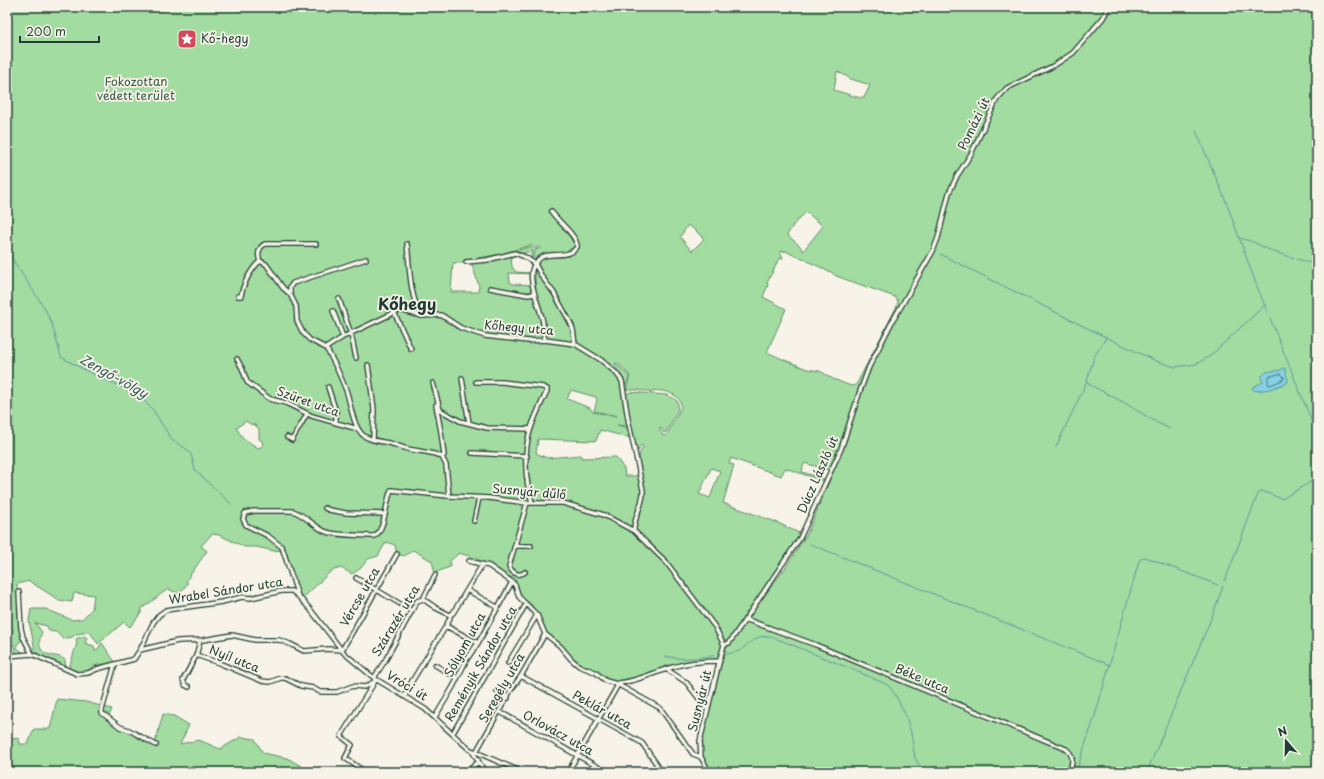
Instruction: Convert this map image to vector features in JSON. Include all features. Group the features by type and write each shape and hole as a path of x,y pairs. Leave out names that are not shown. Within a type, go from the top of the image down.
{"street":[{"name":"Pomázi út","path":"906,300 933,251 938,238 949,193 957,176 971,154 997,98 1008,87 1053,66 1073,53 1103,18 1109,7"},
{"path":"545,340 542,319 534,294 532,269 542,257 567,253 575,250 577,246 577,241 551,211"},
{"path":"316,244 265,244 260,249 258,257 260,261 266,264 283,288 290,294 296,306 297,321 300,330 310,340 326,348 343,337 394,312 411,349"},
{"path":"407,244 413,294 416,308 422,316"},
{"path":"466,262 487,260 515,253 525,257 535,264 542,277 554,293 570,322 575,344"},
{"path":"290,294 291,285 296,282 366,259"},
{"path":"238,296 241,296 244,283 260,261"},
{"path":"490,288 525,295 534,294"},
{"path":"339,299 351,334 356,358"},
{"name":"Dúcz László út","path":"724,645 729,643 800,538 842,449 860,391 870,367 906,300"},
{"name":"Kőhegy utca","path":"394,312 404,310 422,316 441,315 461,328 485,336 528,341 545,340 575,344 601,360 616,373 622,381 628,419 643,490 643,500 634,524 634,531"},
{"path":"333,311 343,337"},
{"name":"Szüret utca","path":"326,348 334,360 347,393 351,412 355,419 357,428 363,436 373,440 442,457"},
{"name":"Szüret utca","path":"237,359 247,382 270,399 286,403 307,414 357,428"},
{"path":"368,365 373,397 373,440"},
{"path":"462,378 469,423"},
{"path":"476,382 502,382 546,388 547,391 530,429 527,444 528,485 532,502"},
{"path":"433,383 444,455 442,457 445,460 446,465 449,496"},
{"path":"328,387 336,412 336,423"},
{"path":"435,401 440,410 460,421 486,428 530,429"},
{"path":"286,437 292,440 307,414"},
{"path":"472,453 527,456"},
{"name":"Susnyár dűlő","path":"385,514 391,490 527,503 563,503 604,515 634,531 666,562 715,627 724,645"},
{"path":"474,521 479,498"},
{"path":"525,572 518,574 509,568 527,503"},
{"path":"298,596 282,547 268,536 246,525 243,515 254,511 292,511 328,532 374,536 381,530 385,514 346,512 329,510 325,508"},
{"path":"515,546 531,546"},
{"name":"Vércse utca","path":"342,650 396,554"},
{"path":"469,561 489,566 515,584 519,597 537,615 545,634 579,666 595,672 606,681 618,685 660,708 693,754 701,757"},
{"path":"405,696 412,681 446,626 450,615 453,613 482,565"},
{"name":"Szárazér utca","path":"365,772 345,758 352,745 341,736 375,680 417,602 423,599 435,575"},
{"path":"356,578 376,589 409,610 411,613"},
{"name":"Sólyom utca","path":"435,717 512,582"},
{"path":"467,590 497,607"},
{"name":"Wrabel Sándor utca","path":"32,654 74,673 88,673 134,658 140,650 153,623 159,615 170,608 222,602 242,597 250,598 282,591 292,591 298,596"},
{"path":"7,656 32,654 23,637 21,628 19,592"},
{"name":"Vróci út","path":"298,596 320,621 342,650 375,680 405,696 425,709 469,749 522,772"},
{"path":"423,599 450,615"},
{"name":"Reményik Sándor utca","path":"453,733 526,604"},
{"path":"508,663 537,615"},
{"name":"Béke utca","path":"745,619 816,645 1066,749 1071,753 1073,759 1070,772"},
{"path":"446,626 478,643"},
{"name":"Seregély utca","path":"474,751 500,712 511,690 521,676 545,634"},
{"path":"140,650 178,641 200,640 232,635 255,640 279,640 304,651 328,649 342,650"},
{"path":"189,687 185,685 183,680 189,671 200,640"},
{"name":"Susnyár út","path":"709,772 701,757 700,741 724,645"},
{"name":"Nyíl utca","path":"196,654 262,681 270,682 285,678 301,686 313,688 320,692 337,692 349,687 365,687 375,680"},
{"path":"568,772 620,683 643,679 666,669 721,657"},
{"path":"115,664 102,713 120,727 156,744"},
{"path":"435,665 457,678"},
{"path":"666,669 686,682 707,709"},
{"name":"Peklár utca","path":"521,676 642,743 662,772"},
{"path":"625,682 626,689"},
{"path":"497,692 508,698"},
{"name":"Orlovácz utca","path":"500,712 607,772"},
{"path":"474,751 485,772"},
{"path":"467,772 478,762 481,754"}],"green space":[{"name":"Fokozottan védett terület","path":"7,7 855,7 860,9 860,7 1317,7 1317,772 712,772 704,761 701,744 726,647 786,567 807,534 843,449 853,407 837,456 832,454 836,456 826,478 825,479 823,481 785,468 781,476 731,458 729,464 734,465 723,503 776,522 799,533 798,538 736,630 729,639 724,639 725,648 721,661 694,662 620,683 606,681 595,672 579,666 547,634 531,604 521,597 515,579 505,575 491,565 459,553 450,561 450,567 435,573 432,561 413,550 404,556 397,554 395,545 386,542 378,556 368,559 361,568 352,574 341,568 331,571 302,599 298,596 284,554 279,550 274,551 257,547 245,547 219,535 212,534 201,546 207,551 186,581 188,583 179,594 168,589 142,608 141,613 130,627 124,622 98,644 90,632 76,634 72,637 63,639 56,632 49,631 47,626 35,623 42,632 40,646 43,652 65,660 66,667 40,656 34,651 29,621 31,609 46,609 72,620 82,619 92,609 94,595 74,593 72,602 59,600 29,581 17,584 18,619 22,640 17,644 17,648 24,653 16,653 10,633 13,632 13,629 7,629 7,618 8,617 10,619 7,615","holes":["837,71 851,79 870,85 865,96 860,98 834,90","806,212 823,226 803,251 800,246 787,235 794,224","688,225 704,239 692,251 680,237","531,245 535,249 540,246 541,248 535,250 534,256 535,259 541,256 534,262 536,295 488,288 528,292 533,291 533,285 513,284 510,282 509,273 532,274 533,250 531,247 471,262 479,286 478,292 451,292 453,263 466,263 466,260 501,254","531,251 531,273 516,272 512,267 511,257","786,251 805,259 836,276 897,299 897,306 856,385 851,386 833,379 820,371 807,369 767,352 786,309 763,297 768,285 767,282 779,258 783,259 780,252","616,363 624,369 630,376 626,391 634,390 665,392 678,398 681,404 681,408 666,436 663,436 659,428 661,428 664,433 666,432 678,410 677,401 666,395 631,392 626,394 637,453 641,445 644,447 639,456 640,469 646,494 642,499 640,476 625,476 624,469 616,457 581,458 581,455 547,458 536,453 538,439 596,441 600,430 631,438 628,428 617,425 628,425 622,385 612,368 614,366 620,373 623,378 625,388 629,377 615,364","571,390 596,397 597,400 594,411 617,416 593,412 590,408 567,399","246,421 255,425 259,429 259,439 262,441 263,446 258,448 243,438 236,428","804,463 829,470 825,479 802,472","711,468 720,471 710,498 699,494"]},
{"path":"84,636 87,638 85,643 94,646 95,651 102,643 115,662 93,666 89,670 82,672 75,672 69,668 77,643 76,640 77,638"},
{"path":"57,699 86,702 112,709 109,716 118,722 118,726 155,743 163,714 174,716 189,725 180,744 199,740 220,749 241,737 255,739 263,753 287,758 312,772 7,772 7,740 19,738 20,744 28,744 34,729 50,729"}],"water":[{"path":"1285,368 1288,381 1287,383 1270,389 1255,391 1252,388 1263,382 1261,377 1266,372 1281,370"}],"waterway":[{"path":"1196,131 1225,199 1256,284 1317,434"},
{"path":"1240,238 1253,242 1274,252 1317,265"},
{"name":"Zengő-völgy","path":"7,251 45,309 52,324 61,357 122,387 142,399 153,410 172,440 185,448 191,454 195,470 231,504"},
{"path":"940,254 1095,332 1156,361 1175,367 1196,364 1210,356 1265,305"},
{"path":"1056,447 1087,381 1094,357 1106,338"},
{"path":"1087,381 1090,385 1170,429"},
{"path":"1225,581 1258,494 1262,491 1282,499 1317,478"},
{"path":"810,544 1110,665"},
{"path":"1076,772 1095,716 1139,561 1145,557 1218,585"},
{"path":"1147,772 1213,614 1223,586"},
{"path":"723,655 740,651 759,637 770,636 888,685 896,696 906,716 911,733 915,758 926,772"},
{"path":"665,656 699,658 720,655"}],"place":[{"name":"Kő-hegy","path":"187,39"}],"district":[{"name":"Kőhegy","path":"407,304"}]}
